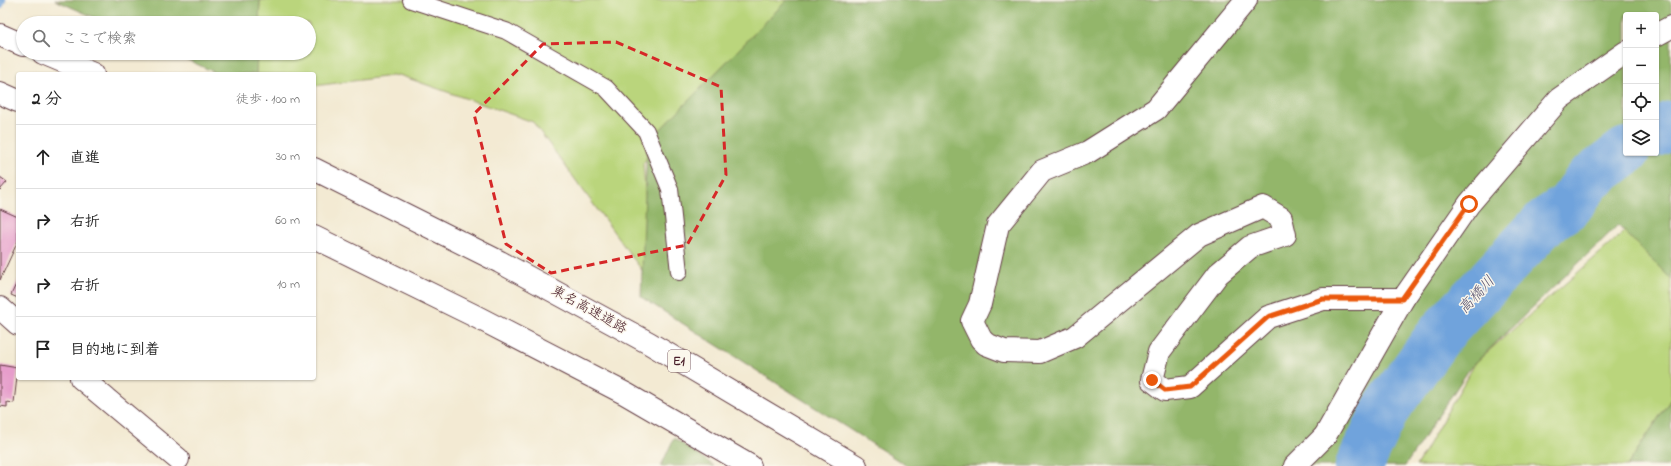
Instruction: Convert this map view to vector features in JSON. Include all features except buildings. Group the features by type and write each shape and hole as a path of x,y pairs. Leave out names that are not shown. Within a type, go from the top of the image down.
{"main road":[{"path":"1246,0 1156,109 1088,152 1042,171 998,225 980,304 972,321 986,344 1004,351 1040,352 1075,337 1199,235 1264,207 1281,218 1285,235 1250,247 1213,280 1160,352 1152,380 1165,390 1190,387 1268,317 1323,299 1402,299"},
{"path":"1659,33 1671,27"},
{"path":"0,35 16,42"},
{"path":"1295,466 1325,436 1402,299 1469,204 1559,99 1623,54"},
{"path":"60,60 88,72"},
{"path":"0,93 16,100"},
{"name":"東名高速道路","path":"316,170 500,262 649,343 856,466"},
{"path":"316,238 473,314 626,394 750,466"},
{"path":"0,308 16,322"},
{"path":"83,380 178,459"}],"lane":[{"path":"411,0 506,31 606,88 646,131 670,189 679,272"}],"highlighted area":[{"path":"616,42 721,87 726,175 687,245 551,273 506,244 474,114 543,44"}],"green space":[{"path":"55,0 260,0 259,16 91,16"},
{"path":"260,0 787,0 643,163 652,284 533,122 399,75 316,86 316,72 256,72 257,60 316,60 316,16 259,16"},
{"path":"787,0 1671,0 1671,279 1618,225 1470,368 1405,466 907,466 641,297 647,143"},
{"path":"188,60 257,60 256,72 214,72"},
{"path":"1625,231 1671,279 1671,399 1627,466 1416,466 1476,362"},
{"path":"1671,399 1671,466 1627,466"},
{"path":"674,438 714,466 661,466"}],"waterway":[{"path":"0,5 2,0"},
{"name":"高橋川","path":"1659,131 1671,125"},
{"name":"高橋川","path":"1359,466 1386,409 1441,333 1546,221 1569,206 1589,179 1623,153"}],"route":[{"path":"1152,380 1165,390 1190,387 1268,317 1323,299 1402,299 1469,204"}]}
